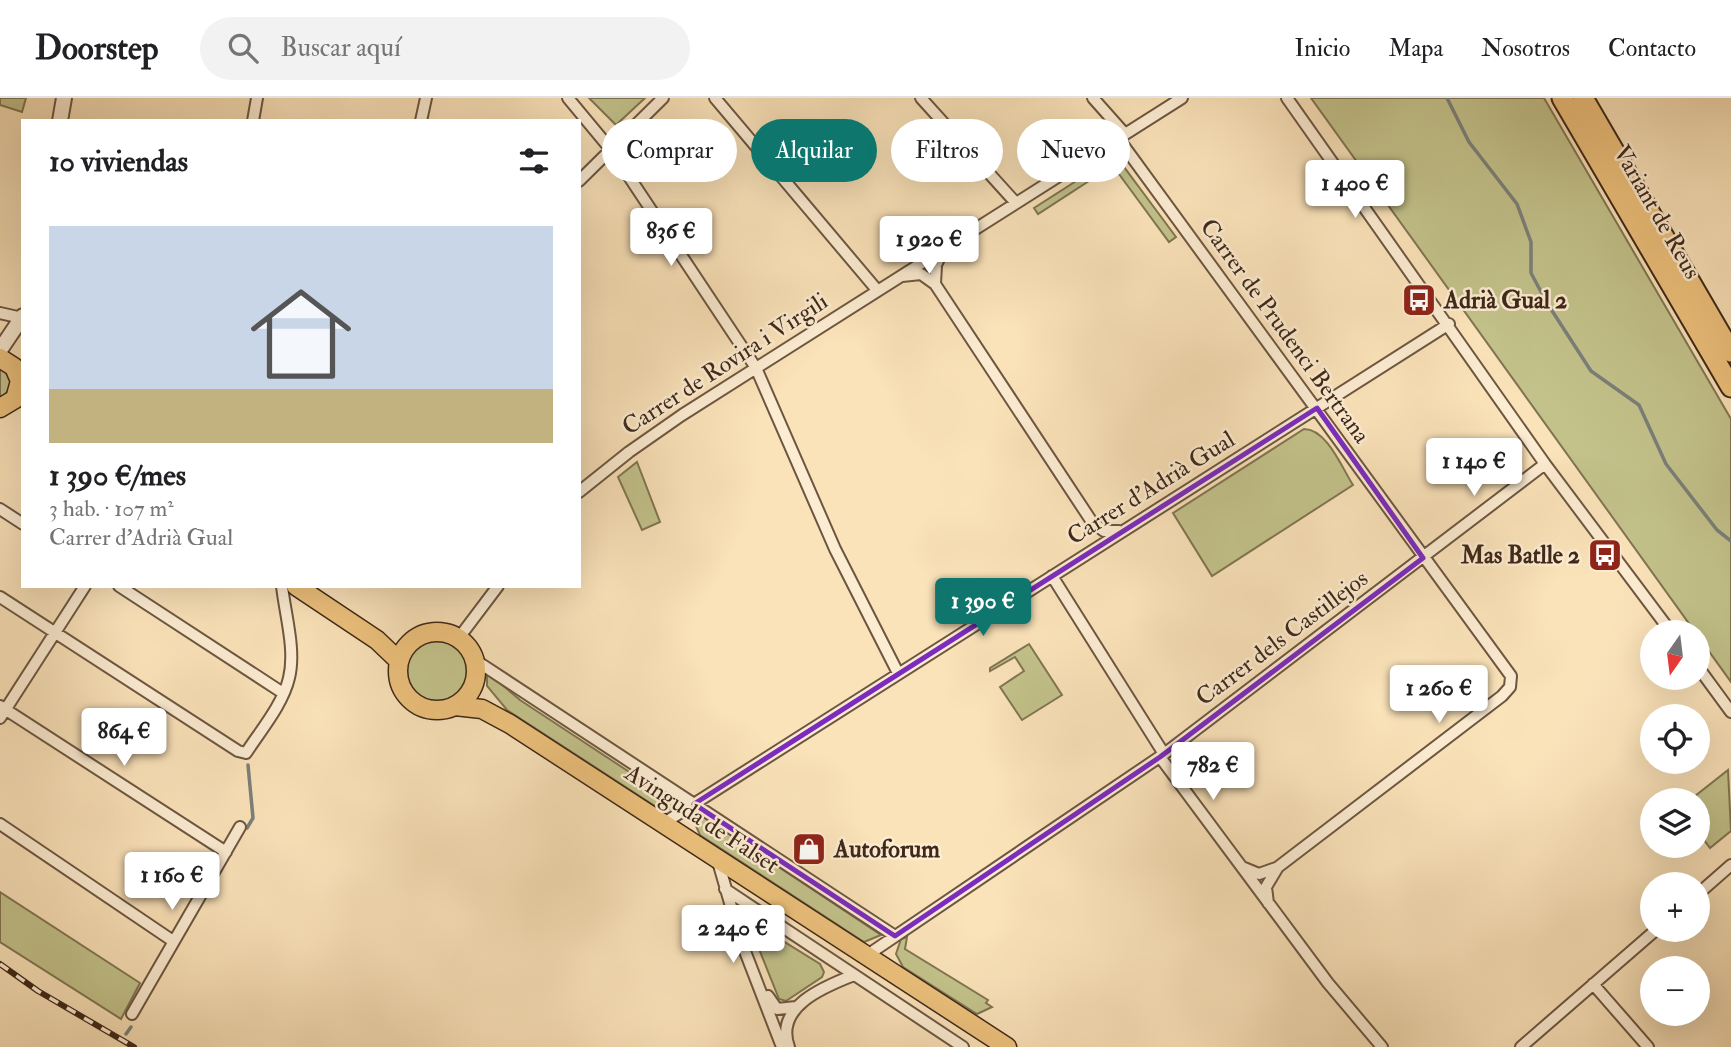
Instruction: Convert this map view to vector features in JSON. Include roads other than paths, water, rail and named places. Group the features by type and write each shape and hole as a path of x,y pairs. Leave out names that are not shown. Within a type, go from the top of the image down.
{"highway":[{"name":"Variant de Reus","path":"1562,98 1731,387"},
{"name":"Variant de Reus","path":"1583,98 1731,352"}],"main road":[{"path":"0,358 14,367 21,382 10,408"},
{"path":"299,588 377,640 403,653"},
{"path":"317,588 403,653"},
{"path":"448,633 458,639 475,660 476,679 471,691 455,706 431,710 421,708 407,697 400,685 403,653 421,635 448,633"},
{"name":"Avinguda de Falset","path":"476,679 490,703 510,724"},
{"name":"Avinguda de Falset","path":"455,706 481,709 510,724 1007,1047"}],"street":[{"path":"60,119 64,98"},
{"path":"69,119 73,98"},
{"path":"253,119 257,98"},
{"path":"421,119 426,98"},
{"path":"568,98 602,138"},
{"path":"642,119 663,98"},
{"path":"715,98 877,290"},
{"path":"921,98 1015,202"},
{"name":"Carrer de Prudenci Bertrana","path":"1093,98 1108,119"},
{"name":"Carrer de Rovira i Virgili","path":"1130,130 1182,98"},
{"path":"1287,98 1449,324 1545,464 1662,620"},
{"name":"Carrer de Prudenci Bertrana","path":"1130,148 1423,558 1509,670 1510,687 1497,700 1278,867"},
{"path":"581,179 602,159"},
{"path":"633,182 756,368 835,549 898,673"},
{"name":"Carrer de Rovira i Virgili","path":"581,490 629,452 1047,182"},
{"path":"935,284 936,265 946,247"},
{"path":"895,279 920,274 935,284 1092,522 1104,531 1122,531"},
{"path":"0,313 21,317"},
{"path":"0,350 21,318"},
{"name":"Carrer d'Adrià Gual","path":"664,823 1449,324"},
{"name":"Carrer dels Castillejos","path":"866,956 1162,756 1545,464"},
{"path":"0,509 21,523"},
{"path":"1089,552 1094,533 1092,522"},
{"path":"1052,576 1162,756 1335,992 1382,1047"},
{"path":"84,588 2,711 226,852"},
{"path":"122,588 283,693"},
{"path":"0,597 238,751 246,753 283,693 290,662 282,588"},
{"path":"458,639 496,588"},
{"name":"Avinguda de Falset","path":"475,660 895,936"},
{"path":"1710,683 1731,712"},
{"path":"0,824 173,941"},
{"path":"132,1014 240,827"},
{"path":"717,858 740,941 782,1047"},
{"path":"1710,883 1731,864"},
{"path":"1241,866 1259,874 1278,867"},
{"path":"1268,903 1266,887 1278,867"},
{"path":"725,889 771,1003 781,1010 796,1007 834,983 854,975"},
{"name":"Avinguda de Falset","path":"725,889 963,1047"},
{"path":"1521,1047 1642,942"},
{"path":"1593,984 1648,1047"},
{"path":"789,1047 785,1027 796,1007"}],"waterway":[{"path":"1447,98 1469,142 1517,204 1531,242 1531,273 1547,303 1591,371 1639,405 1666,464 1717,530 1731,541"},
{"path":"247,828 253,818 248,765"},
{"path":"126,1034 131,1027"}],"railway":[{"path":"0,964 38,991 134,1047"}],"place":[{"name":"Adrià Gual 2","path":"1419,300"},
{"name":"Mas Batlle 2","path":"1605,555"},
{"name":"Autoforum","path":"809,849"}]}
